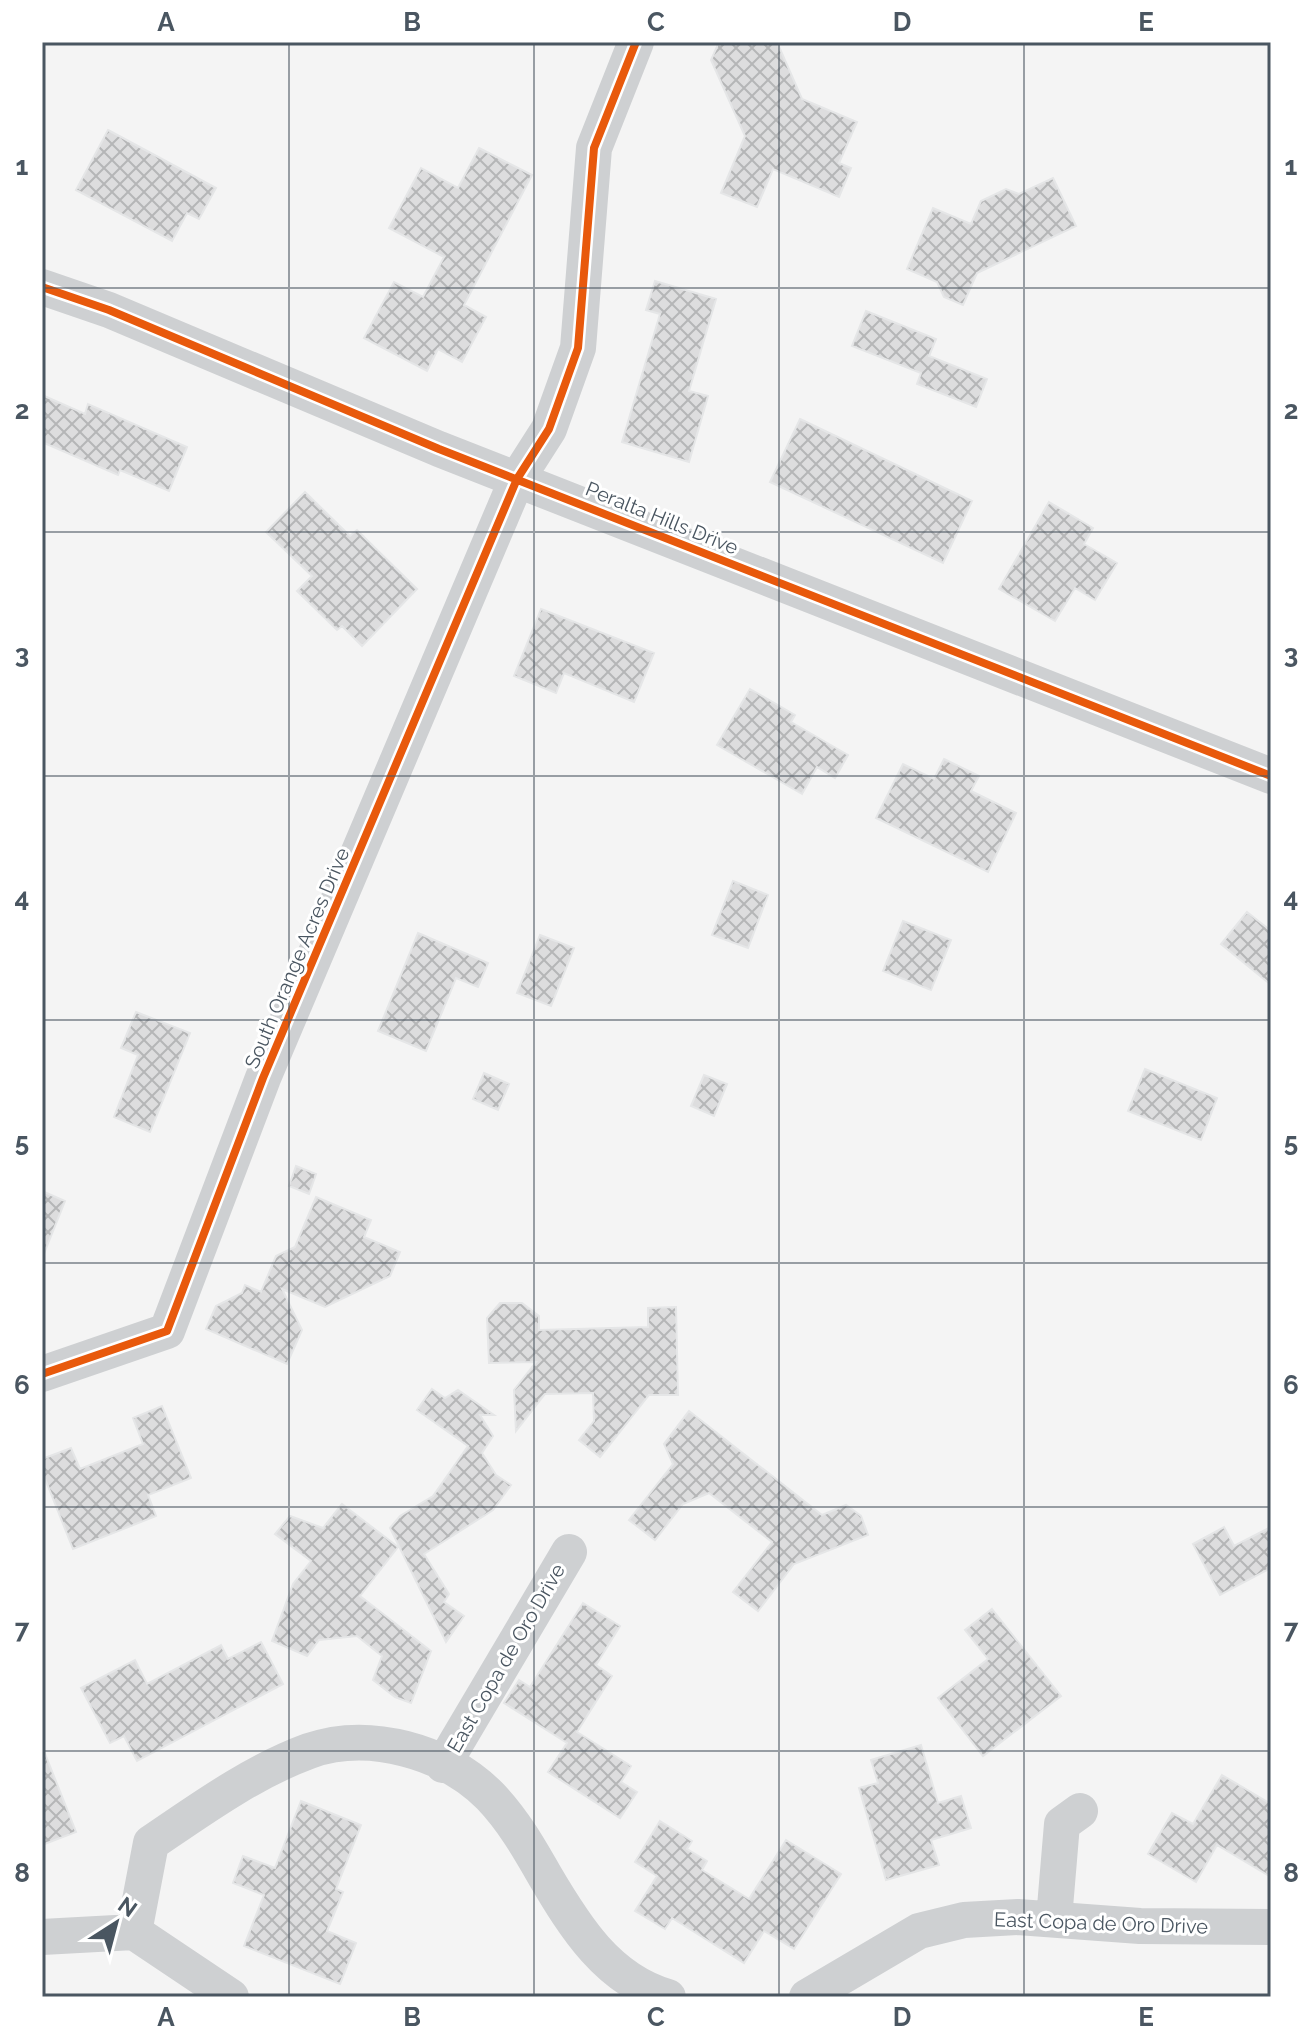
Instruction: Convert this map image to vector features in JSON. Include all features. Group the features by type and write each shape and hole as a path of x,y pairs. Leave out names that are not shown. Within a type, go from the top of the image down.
{"street":[{"path":"517,479 549,429 578,348 594,148 636,42"},
{"name":"Peralta Hills Drive","path":"42,287 109,310 517,479 1271,776"},
{"name":"South Orange Acres Drive","path":"42,1374 167,1331 263,1078 517,479"},
{"name":"East Copa de Oro Drive","path":"443,1765 569,1552"},
{"name":"East Copa de Oro Drive","path":"134,1932 151,1843 220,1796 276,1766 311,1751 343,1743 367,1743 411,1750 443,1765 488,1794 596,1952 626,1977 668,1997"},
{"path":"1054,1919 1062,1824 1080,1811"},
{"name":"East Copa de Oro Drive","path":"807,1997 919,1931 964,1920 1054,1919 1140,1926 1271,1927"},
{"path":"42,1937 134,1932 231,1997"}],"building":[{"path":"719,42 777,42 802,99 857,122 839,163 851,168 839,197 773,169 757,207 721,193 745,136 711,60"},
{"path":"108,130 216,188 199,219 187,213 172,241 76,190"},
{"path":"479,148 532,175 464,305 486,317 462,362 438,349 427,371 364,338 394,282 423,297 444,257 389,228 421,168 458,188"},
{"path":"1053,178 1076,226 977,273 963,305 944,297 937,282 907,269 933,208 971,224 981,201 1006,189 1019,194"},
{"path":"655,281 716,299 689,391 708,396 689,462 622,442 660,314 646,310"},
{"path":"866,311 936,339 929,356 987,379 976,407 917,384 921,373 852,346"},
{"path":"42,395 85,414 88,404 187,447 169,491 120,470 118,475 42,442"},
{"path":"800,419 972,501 943,563 770,482"},
{"path":"305,492 350,536 357,530 417,589 362,646 342,626 337,630 297,591 312,576 266,532"},
{"path":"1049,502 1093,528 1084,544 1117,563 1095,600 1075,588 1055,621 999,589"},
{"path":"541,609 654,653 634,702 564,673 556,693 514,676"},
{"path":"750,689 795,715 791,722 848,755 835,778 817,767 802,794 717,745"},
{"path":"944,759 979,776 971,791 1016,813 988,872 876,818 903,764 934,779"},
{"path":"733,881 768,895 748,948 712,935"},
{"path":"1247,912 1271,931 1271,985 1221,944"},
{"path":"903,921 951,940 931,990 883,971"},
{"path":"418,933 488,963 478,987 456,978 426,1051 378,1031"},
{"path":"540,935 574,948 551,1006 517,993"},
{"path":"136,1012 190,1033 150,1132 114,1117 138,1055 121,1048"},
{"path":"1145,1069 1217,1098 1201,1140 1128,1111"},
{"path":"484,1073 509,1084 498,1110 473,1099"},
{"path":"704,1075 727,1084 714,1116 691,1106"},
{"path":"296,1166 316,1174 309,1194 289,1186"},
{"path":"42,1191 65,1201 43,1256 42,1255"},
{"path":"316,1197 371,1220 364,1237 400,1252 390,1276 325,1307 282,1289 302,1330 287,1364 206,1329 216,1306 242,1293 245,1285 261,1292 276,1256 295,1247"},
{"path":"500,1303 522,1303 539,1316 539,1330 648,1327 648,1308 676,1307 678,1395 649,1395 600,1457 579,1440 594,1421 593,1393 545,1394 516,1431 514,1390 536,1362 489,1363 487,1318"},
{"path":"432,1389 445,1398 458,1390 494,1415 480,1415 493,1436 482,1453 496,1475 511,1485 493,1510 424,1554 449,1594 444,1602 464,1616 446,1642 390,1528 400,1516 433,1496 468,1446 417,1410"},
{"path":"162,1406 191,1478 148,1495 156,1516 73,1549 42,1471 42,1459 71,1448 80,1469 143,1444 133,1418"},
{"path":"689,1411 822,1515 846,1505 861,1516 868,1535 794,1564 758,1611 733,1592 772,1542 709,1493 683,1504 655,1540 629,1520 673,1464 664,1444"},
{"path":"342,1504 398,1547 360,1596 431,1651 411,1703 395,1697 373,1680 382,1656 357,1636 319,1640 307,1656 272,1641 293,1584 311,1561 275,1534 290,1516 323,1528"},
{"path":"1224,1527 1234,1546 1271,1527 1271,1568 1220,1595 1193,1544"},
{"path":"583,1603 620,1626 596,1665 612,1676 577,1732 631,1766 621,1782 637,1792 620,1818 548,1772 567,1743 504,1703 519,1680 530,1687"},
{"path":"992,1609 1061,1696 983,1756 938,1698 988,1659 965,1630"},
{"path":"261,1642 283,1684 137,1761 124,1736 110,1743 81,1688 135,1660 147,1684 221,1645 228,1659"},
{"path":"921,1745 938,1803 961,1796 971,1828 931,1840 939,1865 886,1880 859,1788 878,1783 871,1760"},
{"path":"42,1746 76,1832 42,1845"},
{"path":"1222,1775 1271,1804 1271,1877 1217,1845 1196,1882 1148,1854 1172,1813 1193,1824"},
{"path":"301,1801 361,1825 336,1889 343,1892 327,1931 356,1943 340,1984 244,1946 264,1895 233,1883 243,1856 275,1868"},
{"path":"660,1821 692,1841 687,1849 707,1861 702,1870 749,1899 786,1840 841,1874 794,1949 764,1931 744,1963 672,1918 665,1929 635,1911 657,1876 635,1862"}],"cycle path":[{"path":"42,1374 167,1331 263,1078 517,479 549,429 578,348 594,148 636,42"},
{"path":"42,287 109,310 439,449 1271,776"}]}
